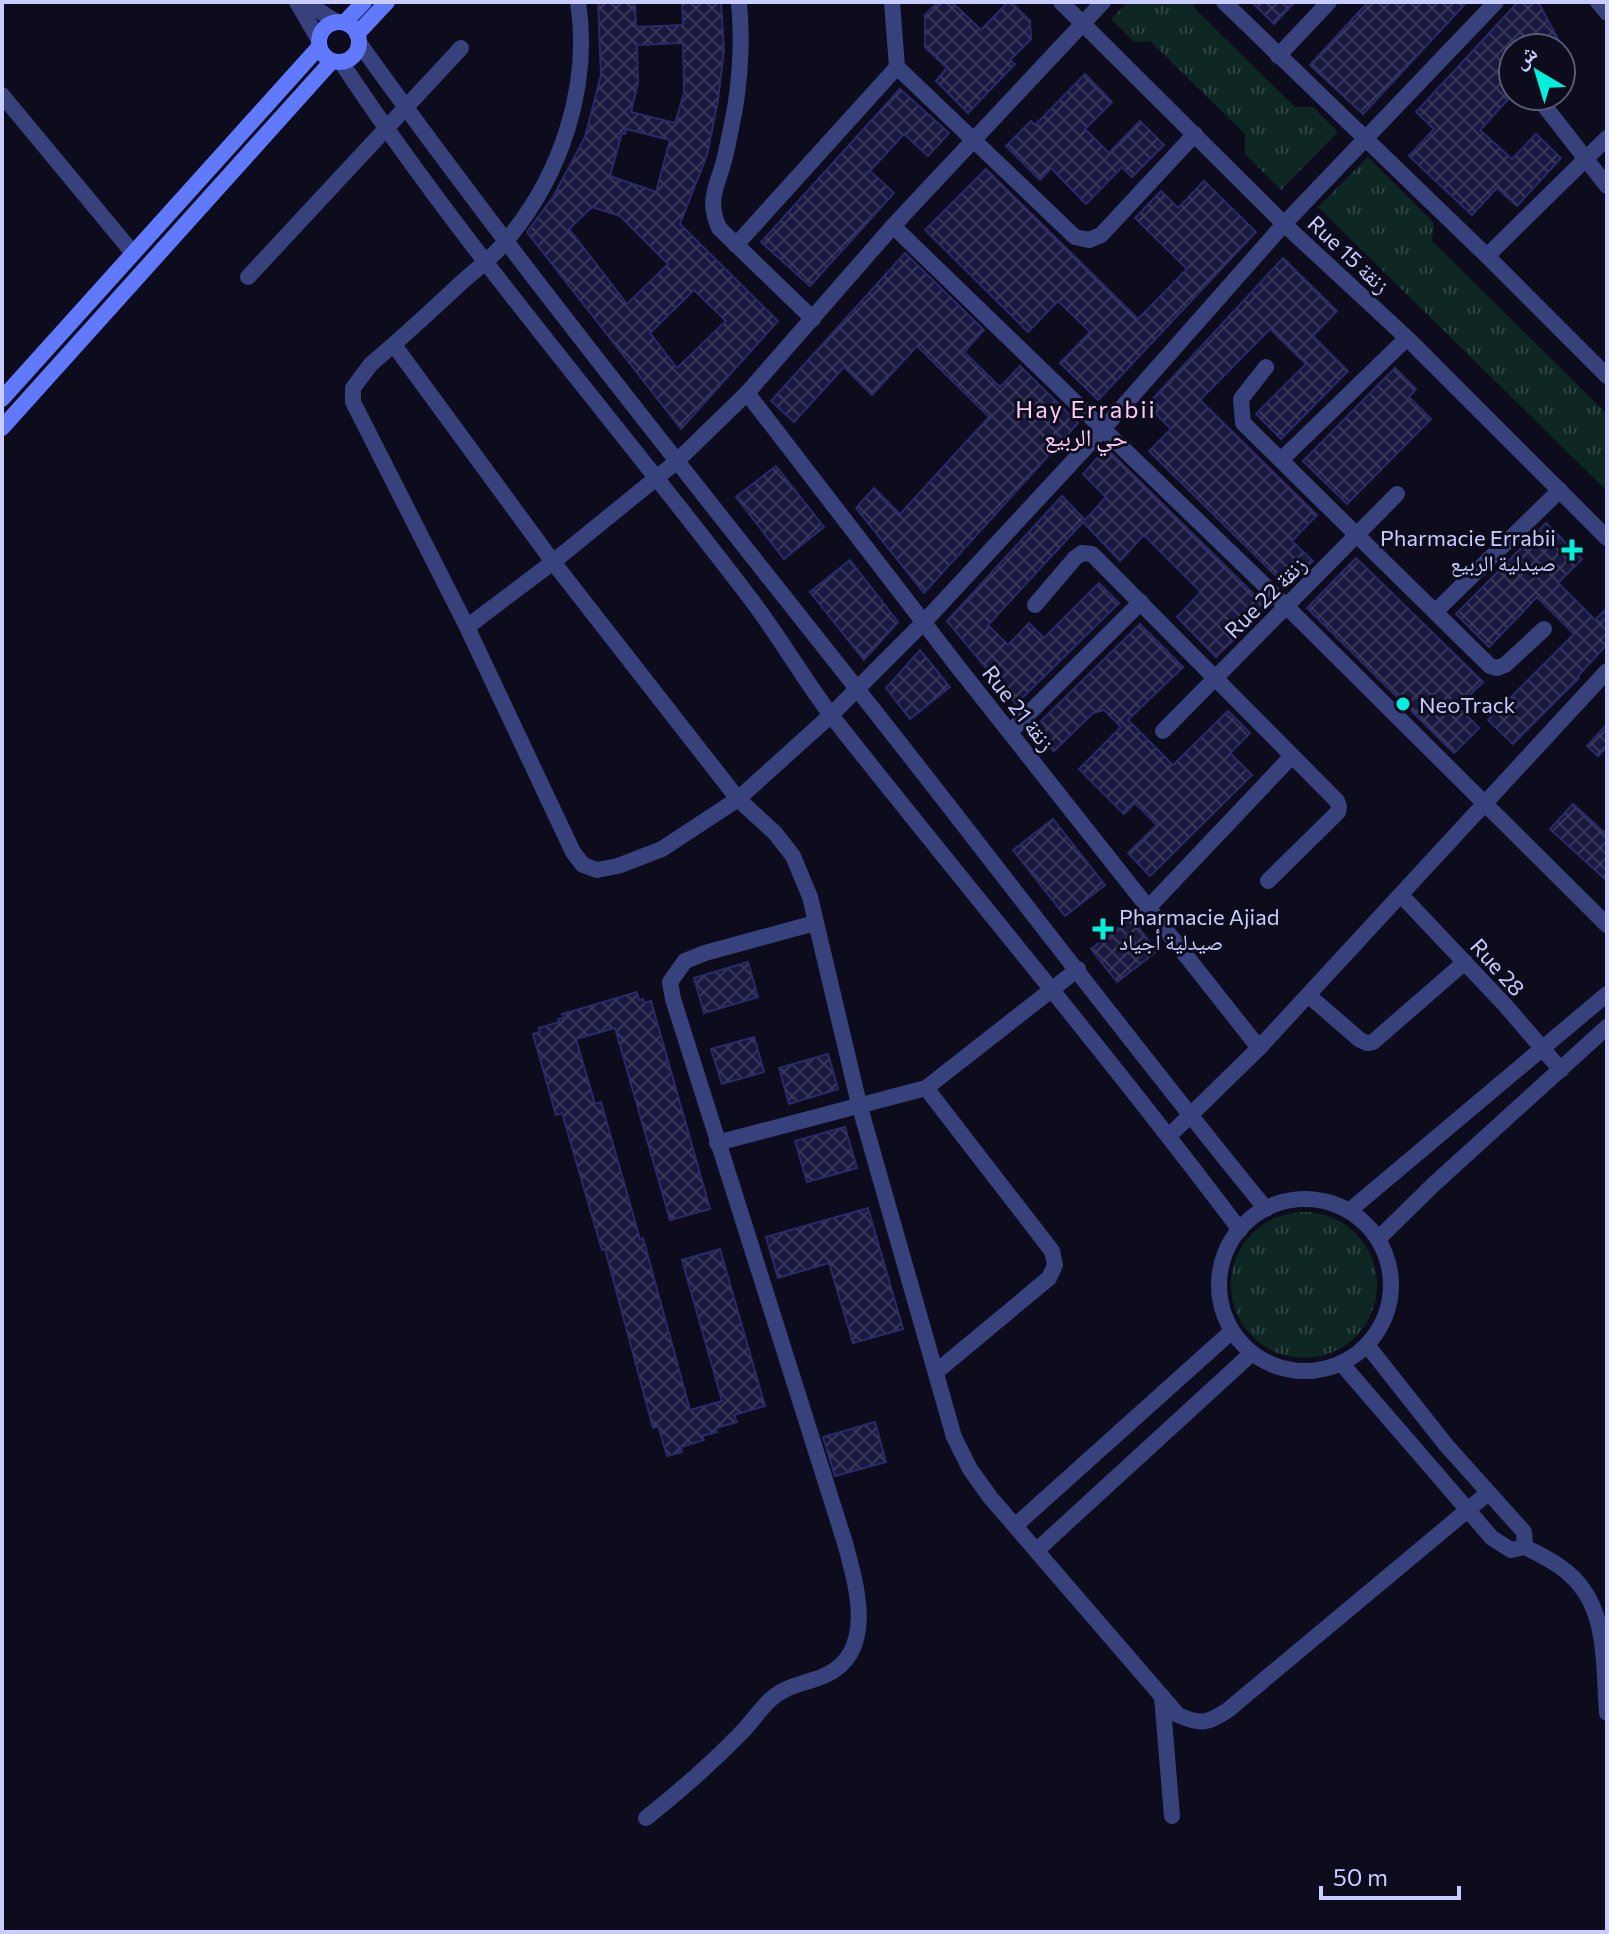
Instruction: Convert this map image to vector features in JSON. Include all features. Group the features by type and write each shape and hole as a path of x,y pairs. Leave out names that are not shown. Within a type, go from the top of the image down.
{"main road":[{"path":"2,399 319,44 321,31 327,25 340,22 364,2"},
{"path":"2,428 337,61 350,58 358,39 387,2"},
{"path":"340,22 353,27 358,39"},
{"path":"319,44 325,56 337,61"}],"street":[{"path":"297,2 319,44"},
{"path":"306,2 340,22"},
{"path":"578,2 580,60 575,105 568,130 545,183 507,240 360,378 353,388 353,402 467,627 573,852 583,865 597,870 618,866 662,849 738,799 831,715 924,622 1103,429 1284,224 1496,2"},
{"path":"739,2 742,51 736,103 724,160 713,193 713,213 719,228 813,319"},
{"path":"892,2 897,67 1075,237 1089,240 1101,235 1195,134"},
{"name":"Rue 15 زنقة","path":"1061,2 1284,224 1407,338 1607,538"},
{"path":"467,627 676,462 747,393 893,226 1103,2"},
{"path":"1224,2 1607,376"},
{"path":"1278,56 1329,2"},
{"path":"1598,2 1607,13"},
{"path":"358,39 406,109 676,462 1266,1209"},
{"path":"248,277 461,48"},
{"path":"337,61 485,262 751,599 831,715 1053,989 1240,1230"},
{"path":"736,245 897,67"},
{"path":"2,95 133,253"},
{"path":"1549,112 1607,186"},
{"path":"1487,256 1607,138"},
{"path":"893,226 1286,606 1607,925"},
{"path":"1282,459 1407,338"},
{"path":"394,345 553,562 738,799 775,833 793,856 810,897 859,1104 954,1437 970,1469 990,1497 1178,1715 1196,1723 1212,1720 1228,1710 1488,1493"},
{"path":"1266,367 1241,399 1243,423 1490,666 1497,668 1505,665 1544,629"},
{"name":"Rue 21 زنقة","path":"747,393 1259,1048"},
{"path":"1435,612 1560,490"},
{"name":"Rue 22 زنقة","path":"1163,731 1397,494"},
{"path":"1035,605 1075,558 1092,554 1337,801 1339,807 1334,816 1268,881"},
{"path":"1010,732 1141,602"},
{"path":"1169,1136 1259,1048 1607,671"},
{"path":"1148,908 1292,756"},
{"name":"Rue 28","path":"1401,895 1561,1070"},
{"path":"646,1818 694,1779 785,1688 841,1667 853,1648 860,1618 859,1594 845,1543 717,1143 670,982 685,961 815,923"},
{"path":"1308,995 1360,1040 1373,1042 1465,962"},
{"path":"717,1143 926,1088 1078,969"},
{"path":"1349,1211 1607,994"},
{"path":"1378,1239 1607,1027"},
{"path":"926,1088 1052,1251 1055,1265 1049,1278 936,1372"},
{"path":"1313,1200 1349,1211 1365,1223 1378,1239 1390,1268 1390,1299 1380,1328 1367,1345 1341,1363 1321,1370 1290,1370 1270,1364 1252,1353 1232,1331 1222,1309 1219,1285 1227,1250 1240,1230 1266,1209 1284,1202 1313,1200"},
{"path":"1016,1525 1232,1331"},
{"path":"1367,1345 1406,1396 1524,1532 1525,1547"},
{"path":"1037,1550 1252,1353"},
{"path":"1341,1363 1492,1538 1511,1550 1525,1547 1570,1574 1592,1602 1601,1631 1607,1713"},
{"path":"1162,1696 1172,1816"}],"green space":[{"path":"1128,2 1195,2 1194,8 1295,107 1313,107 1338,132 1281,190 1245,154 1245,134 1150,41 1134,42 1111,19"},
{"path":"1368,157 1434,223 1432,241 1607,414 1607,491 1318,207"},
{"path":"1304,1212 1332,1217 1356,1233 1372,1257 1377,1285 1372,1313 1356,1337 1332,1353 1304,1358 1276,1353 1252,1337 1236,1313 1231,1285 1236,1257 1252,1233 1276,1217"}],"building":[{"path":"598,2 635,2 636,27 683,25 682,2 721,2 724,50 718,100 707,155 680,224 778,321 681,429 527,232 553,197 585,137 601,75","holes":["683,43 684,93 675,123 631,112 638,83 637,45","626,129 670,140 656,192 610,176 622,133 625,134","592,207 620,216 668,264 627,304 569,229","694,290 726,321 677,368 650,333"]},
{"path":"938,2 952,2 981,30 1008,2 1030,21 1031,39 1010,60 1015,64 968,113 936,81 947,68 925,47 925,15"},
{"path":"1252,2 1295,2 1274,24"},
{"path":"1368,2 1467,2 1363,114 1310,65"},
{"path":"1518,2 1538,2 1554,32 1497,32 1497,111 1480,130 1512,159 1536,134 1561,158 1517,206 1497,188 1472,215 1409,156 1434,129 1416,112"},
{"path":"1085,74 1112,102 1085,129 1109,153 1140,121 1164,145 1132,177 1122,167 1086,204 1051,168 1040,180 1006,146 1031,121 1035,125"},
{"path":"900,89 949,133 928,156 904,134 870,171 894,193 810,286 761,242"},
{"path":"986,169 1138,319 1187,269 1135,218 1161,191 1178,208 1204,181 1256,232 1098,400 1060,363 1090,332 1058,301 1028,332 925,230"},
{"path":"905,253 984,330 964,352 1000,387 1020,366 1078,423 924,593 856,508 874,488 900,514 989,417 917,346 872,395 844,367 794,422 771,401"},
{"path":"1283,258 1337,311 1313,336 1348,371 1281,439 1256,414 1306,364 1270,329 1200,400 1317,515 1292,541 1313,561 1287,587 1149,451 1171,429 1147,405"},
{"path":"1395,368 1416,389 1409,397 1431,419 1347,504 1303,461"},
{"path":"1106,448 1267,607 1216,657 1177,617 1201,592 1144,535 1120,561 1083,522 988,625 1008,645 1029,623 1044,638 1099,583 1119,603 1016,704 947,621 1062,496 1085,520 1106,497 1083,474"},
{"path":"776,466 824,527 784,559 736,497"},
{"path":"1546,523 1582,559 1558,583 1595,620 1607,608 1607,644 1579,678 1513,744 1488,720 1574,634 1537,597 1489,647 1456,614"},
{"path":"1356,558 1483,682 1458,707 1479,728 1454,753 1307,608"},
{"path":"850,560 898,622 864,660 810,592"},
{"path":"1140,624 1183,667 1128,720 1173,765 1228,711 1250,733 1230,753 1252,775 1150,876 1128,853 1157,825 1135,803 1124,814 1079,769 1121,727 1104,710 1093,713 1054,751 1032,730"},
{"path":"920,650 950,687 910,719 886,688"},
{"path":"1607,724 1607,747 1598,756 1587,746"},
{"path":"1573,804 1607,835 1607,881 1550,829"},
{"path":"1053,819 1105,885 1065,916 1013,850"},
{"path":"1131,918 1157,951 1117,982 1091,949"},
{"path":"748,962 758,997 704,1013 694,978"},
{"path":"637,992 639,1000 643,999 644,1003 651,1001 710,1209 670,1220 615,1028 576,1039 595,1104 601,1102 640,1239 643,1238 690,1410 722,1401 682,1260 720,1249 765,1406 734,1415 737,1422 716,1428 717,1432 702,1436 704,1440 681,1447 682,1452 667,1456 658,1426 653,1428 605,1249 602,1250 562,1113 556,1115 533,1034 540,1032 539,1028 559,1022 558,1019 564,1018 562,1014"},
{"path":"754,1037 764,1072 722,1084 711,1049"},
{"path":"828,1054 838,1089 789,1104 779,1068"},
{"path":"845,1127 857,1168 807,1182 795,1141"},
{"path":"868,1208 903,1329 853,1343 829,1263 778,1278 766,1237"},
{"path":"875,1422 886,1462 835,1476 823,1437"}],"place":[{"name":"Pharmacie Errabii صيدلية الربيع","path":"1572,550"},
{"name":"NeoTrack","path":"1403,704"},
{"name":"Pharmacie Ajiad صيدلية أجياد","path":"1103,929"}],"district":[{"name":"Hay Errabii حي الربيع","path":"1086,422"}]}
